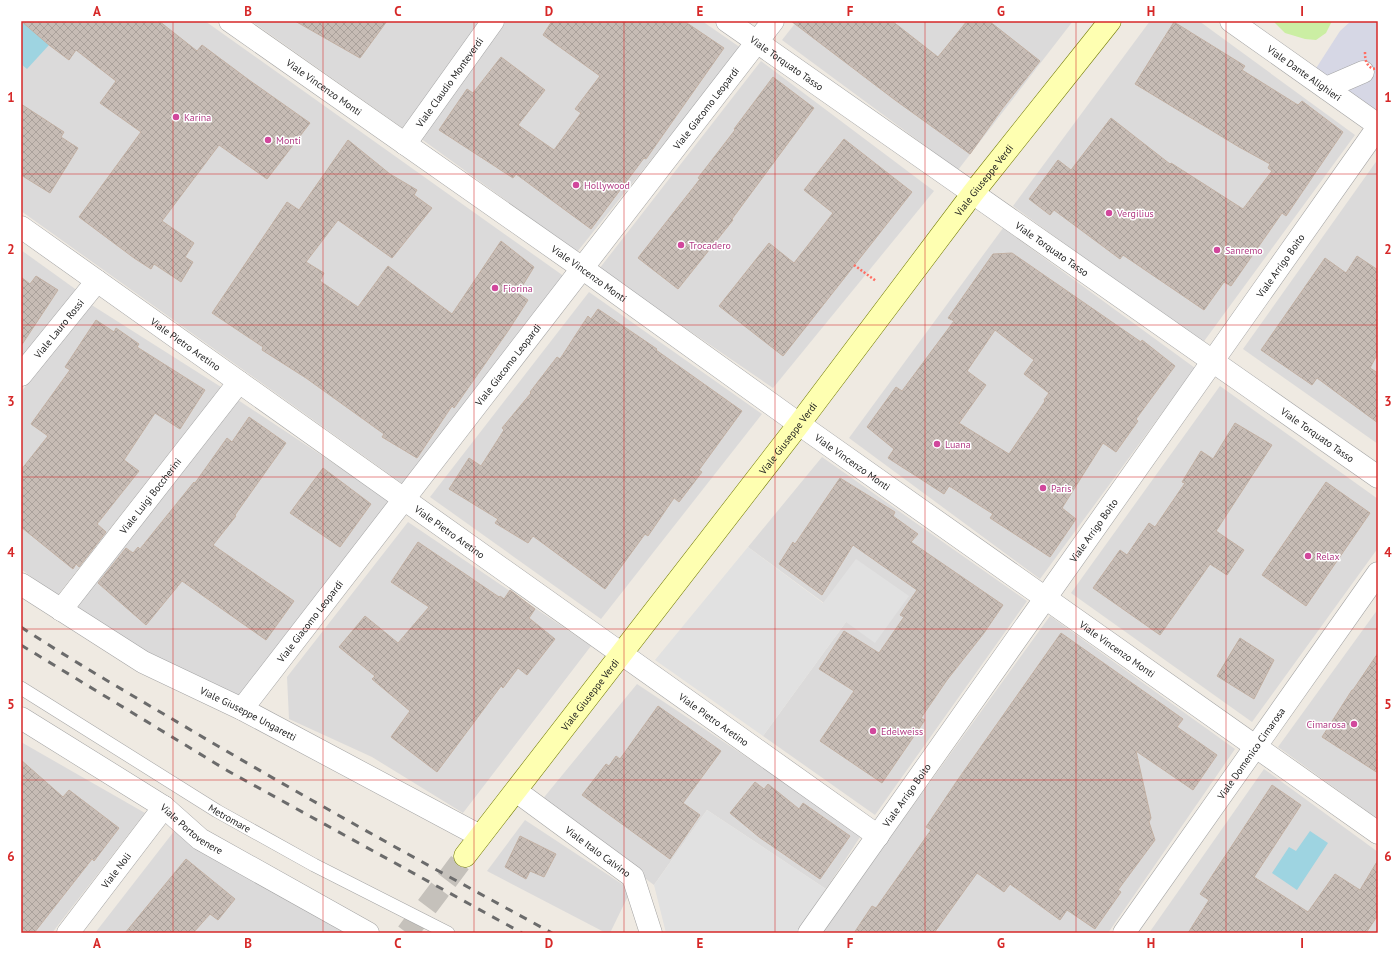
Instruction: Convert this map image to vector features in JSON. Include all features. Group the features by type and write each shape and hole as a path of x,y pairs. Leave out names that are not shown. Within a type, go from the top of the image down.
{"street":[{"name":"Viale Vincenzo Monti","path":"230,21 582,268 799,424 1378,833"},
{"name":"Viale Claudio Monteverdi","path":"405,144 492,21"},
{"name":"Viale Torquato Tasso","path":"727,21 1378,477"},
{"name":"Viale Giacomo Leopardi","path":"242,709 773,21"},
{"name":"Viale Giuseppe Verdi","path":"465,856 799,424 974,193 1110,21"},
{"name":"Viale Dante Alighieri","path":"1230,21 1378,126"},
{"path":"1326,88 1369,64"},
{"name":"Viale Arrigo Boito","path":"809,933 1378,126"},
{"name":"Viale Pietro Aretino","path":"21,227 878,836"},
{"name":"Viale Lauro Rossi","path":"21,375 97,281"},
{"name":"Viale Luigi Boccherini","path":"61,610 239,382"},
{"name":"Viale Domenico Cimarosa","path":"1124,933 1378,573"},
{"name":"Viale Giuseppe Ungaretti","path":"21,584 143,662 242,709 480,836"},
{"name":"Viale Portovenere","path":"21,718 164,807 200,839 368,933"},
{"name":"Viale Italo Calvino","path":"516,791 634,877 651,933"},
{"name":"Viale Noli","path":"68,933 164,807"}],"lane":[{"name":"Metromare","path":"21,688 217,811 314,865 448,933"}],"shaded area":[{"path":"21,21 205,21 565,277 403,484 21,211"},
{"path":"251,21 481,21 404,129"},
{"path":"504,21 702,21 741,48 577,252 420,138"},
{"path":"797,21 1073,21 958,170 782,40"},
{"path":"1150,21 1199,21 1355,135 1202,344 1013,206"},
{"path":"1351,21 1378,21 1378,119 1313,73 1340,31"},
{"path":"761,61 934,191 773,388 599,269"},
{"path":"1378,159 1378,444 1243,349"},
{"path":"1003,228 1195,368 1040,579 849,438"},
{"path":"21,250 78,291 21,362"},
{"path":"589,292 762,414 601,619 430,497"},
{"path":"90,304 221,387 57,596 21,569 21,392"},
{"path":"1220,386 1378,499 1378,548 1252,722 1071,593"},
{"path":"238,400 392,502 237,698 155,661 74,609"},
{"path":"822,457 1027,601 875,815 763,736 846,622 824,603 748,547"},
{"path":"408,522 591,646 463,813 372,757 289,719 287,677"},
{"path":"748,547 823,603 856,559 909,596 875,643 846,622 763,736 655,660"},
{"path":"1378,609 1378,819 1278,747"},
{"path":"1050,616 1235,749 1108,933 821,933"},
{"path":"637,684 862,834 826,889 707,810 654,885 541,801"},
{"path":"21,742 145,813 52,933 21,933"},
{"path":"1264,769 1378,852 1378,933 1149,933"},
{"path":"707,810 826,889 796,933 666,933 654,885"},
{"path":"525,820 631,890 610,933 606,933 487,871"},
{"path":"175,830 359,933 95,933"}],"green space":[{"path":"1273,21 1332,21 1326,33 1316,40 1305,39 1285,33"}],"water":[{"path":"21,21 49,45 27,69 21,64"},
{"path":"1310,831 1328,843 1297,890 1272,873 1289,847 1296,851"}],"building":[{"path":"21,21 159,21 197,51 202,45 310,123 267,179 219,145 162,221 194,243 185,257 193,262 181,282 154,264 151,269 79,217 141,132 100,103 116,81 76,50 69,60"},
{"path":"295,21 387,21 360,58"},
{"path":"552,21 684,21 724,48 646,159 644,158 591,229 516,174 513,178 439,130 467,89 473,93 501,57 545,90 518,125 554,150 581,113 575,109 600,76 543,35"},
{"path":"791,21 892,21 938,57 967,21 989,21 1040,61 1002,109 970,154 895,100"},
{"path":"1174,22 1245,66 1242,70 1298,105 1302,101 1343,132 1286,216 1282,213 1231,286 1224,282 1204,310 1123,255 1120,259 1054,210 1050,215 1029,199 1058,160 1071,170 1111,118 1170,164 1171,163 1243,209 1272,171 1268,168 1270,164 1135,84"},
{"path":"773,77 814,108 732,219 733,220 678,289 638,258 700,179 698,178"},
{"path":"21,104 64,132 61,137 78,148 50,193 21,175"},
{"path":"844,139 912,192 783,356 719,306 769,243 794,263 833,213 804,190"},
{"path":"348,140 390,174 417,190 414,195 432,208 392,258 338,220 306,262 324,273 320,281 358,307 388,266 452,314 501,241 534,267 518,293 528,300 454,408 452,406 417,458 382,437 384,434 306,378 262,350 263,347 212,313 287,202 299,210"},
{"path":"1012,253 1141,342 1142,340 1175,366 1136,419 1138,421 1116,452 1103,443 1062,508 1076,519 1050,557 990,518 993,514 949,486 944,494 888,458 894,449 867,427 896,387 902,391 954,321 948,318 993,254","holes":["995,330 1034,360 1024,374 1049,393 1009,454 959,423 986,385 967,371"]},
{"path":"1357,256 1378,270 1378,353 1370,368 1378,373 1378,423 1317,378 1312,385 1261,350 1325,258 1346,273"},
{"path":"36,276 58,290 21,346 21,277 30,284"},
{"path":"598,309 657,349 656,350 742,411 699,470 702,472 679,502 674,498 648,536 645,534 605,589 533,536 528,543 495,523 498,519 449,489 469,458 481,466 504,430 502,428 531,393 530,392 557,357 560,359 588,316 591,319"},
{"path":"96,320 114,332 116,328 139,344 137,347 205,390 180,429 155,413 124,460 139,471 97,524 106,532 79,567 76,564 73,569 21,527 21,470 48,436 31,424 70,370 65,367"},
{"path":"249,417 286,443 235,515 236,516 213,545 294,601 266,640 182,581 146,625 98,583 126,548 133,553 138,547 140,549 194,482 195,483 227,438 232,442"},
{"path":"1235,423 1272,445 1216,531 1244,550 1227,575 1210,564 1160,635 1093,588 1120,550 1127,555 1149,523 1155,527 1185,483 1182,482 1201,451 1213,459"},
{"path":"323,468 371,504 340,547 290,513"},
{"path":"840,478 895,512 893,516 918,534 911,542 1003,605 984,633 947,680 921,718 925,720 882,783 820,741 854,691 819,669 844,631 879,653 904,617 900,615 917,590 853,545 822,595 779,564 793,542 795,544"},
{"name":"Relax","path":"1326,482 1370,513 1306,606 1262,575"},
{"path":"418,542 499,597 500,596 504,599 510,590 535,609 529,618 555,639 527,675 518,668 503,688 501,686 437,772 391,737 410,711 372,679 375,676 339,647 365,616 398,643 429,607 391,582"},
{"path":"1061,633 1183,719 1177,727 1217,755 1193,790 1136,751 1151,818 1149,822 1155,840 1118,890 1121,892 1095,929 1067,910 1060,920 1010,884 1004,892 977,873 934,933 854,933 872,906 876,908 931,830 926,827"},
{"path":"1240,638 1274,660 1254,699 1217,676"},
{"name":"Cimarosa","path":"1378,653 1378,773 1322,737"},
{"path":"658,706 721,751 683,803 700,815 670,859 582,795 606,764 609,766 616,756 620,759"},
{"path":"21,760 63,797 69,790 119,828 94,861 92,859 34,933 21,933"},
{"path":"755,782 764,789 768,784 799,809 803,803 850,836 820,879 759,837 730,813"},
{"path":"1272,785 1301,805 1254,877 1308,912 1335,874 1360,890 1378,860 1378,915 1366,933 1188,933 1209,900 1200,894"},
{"path":"520,836 556,854 544,877 530,871 526,879 505,867"},
{"path":"186,859 235,899 218,920 210,914 193,933 125,933"}],"tunnel":[{"path":"407,933 465,856"}],"railway":[{"path":"21,627 102,678 275,779 552,933"},
{"path":"21,645 228,771 522,933"}],"place":[{"name":"Karina","path":"176,117"},
{"name":"Monti","path":"268,140"},
{"name":"Hollywood","path":"576,185"},
{"name":"Vergilius","path":"1109,213"},
{"name":"Trocadero","path":"681,245"},
{"name":"Sanremo","path":"1217,250"},
{"name":"Fiorina","path":"495,288"},
{"name":"Luana","path":"937,444"},
{"name":"Paris","path":"1043,488"},
{"name":"Relax","path":"1308,556"},
{"name":"Cimarosa","path":"1354,724"},
{"name":"Edelweiss","path":"873,731"}]}
